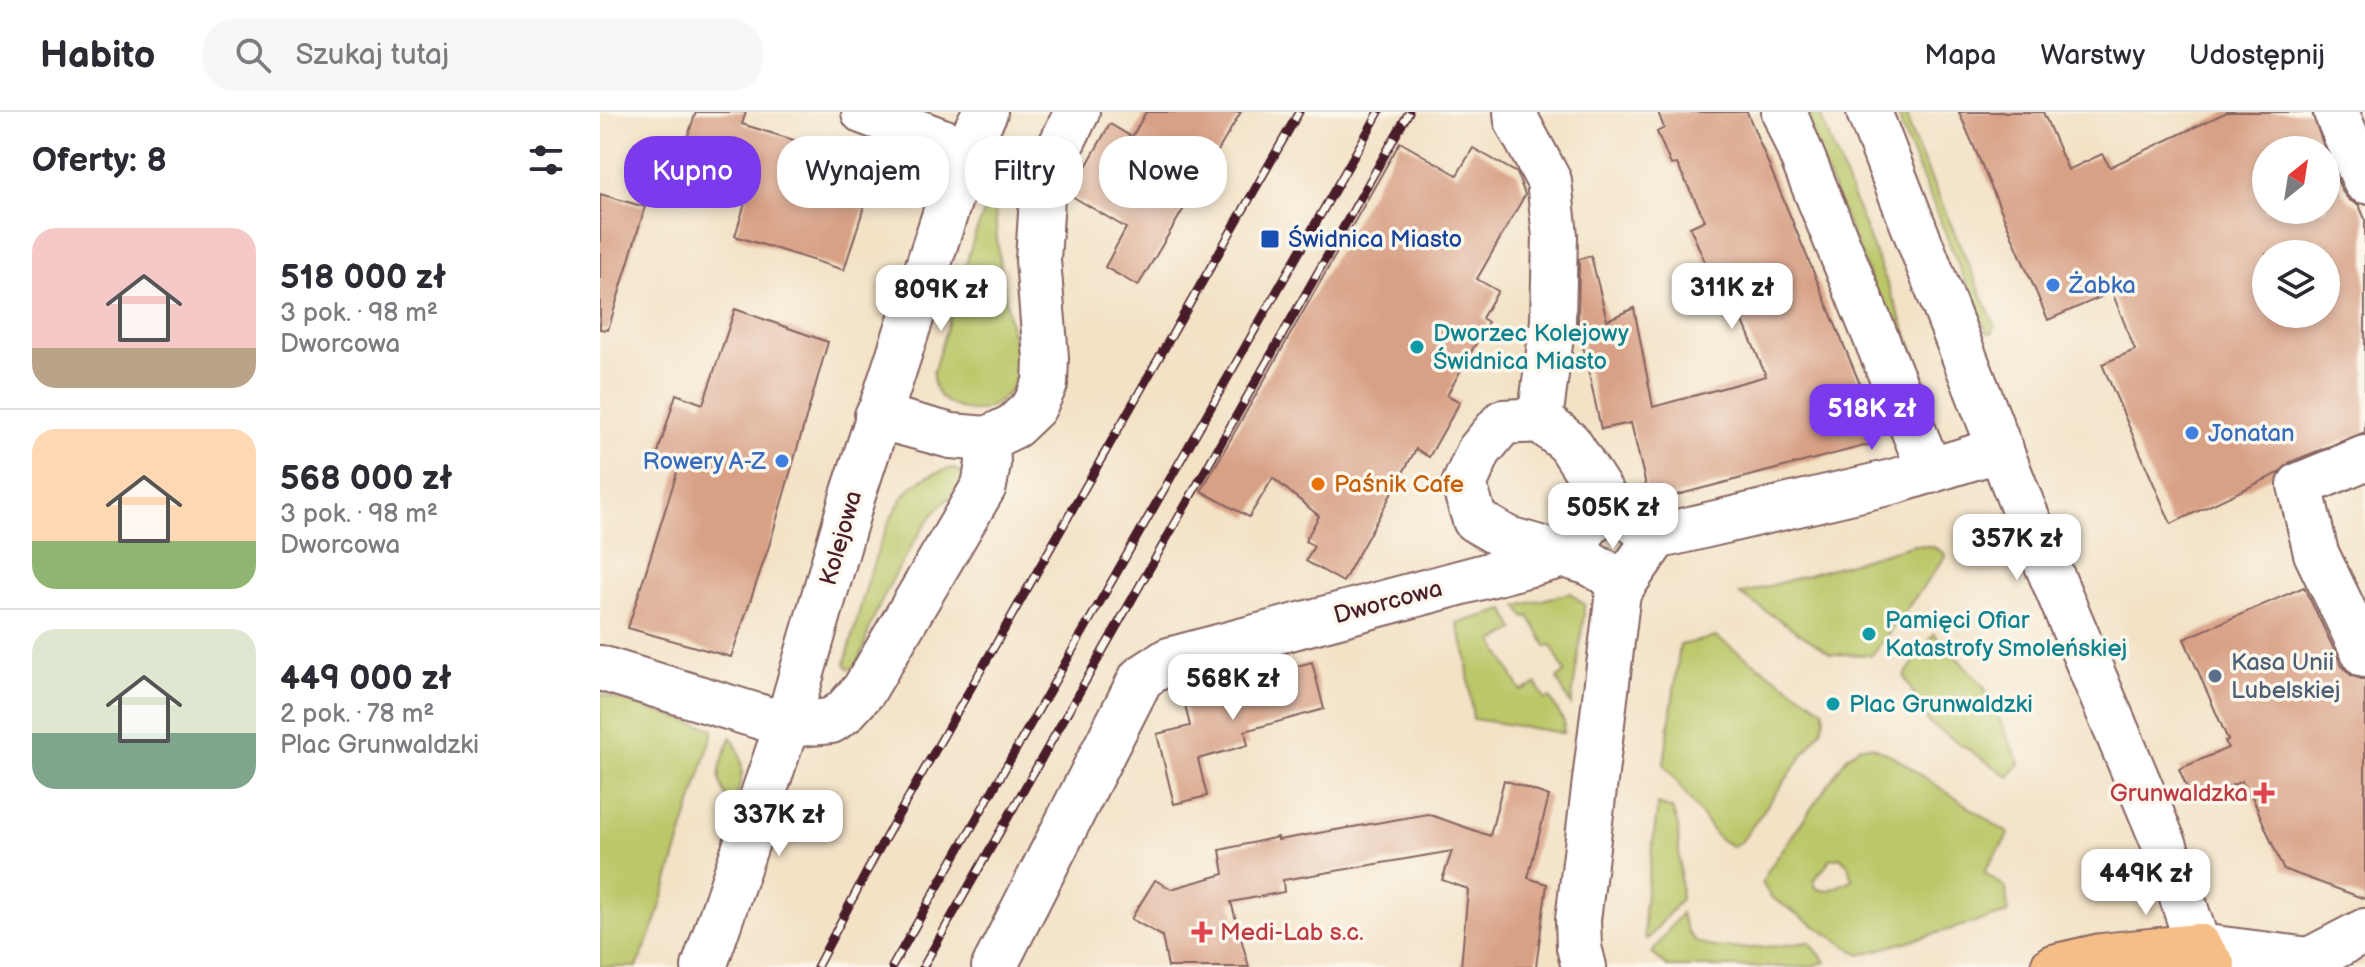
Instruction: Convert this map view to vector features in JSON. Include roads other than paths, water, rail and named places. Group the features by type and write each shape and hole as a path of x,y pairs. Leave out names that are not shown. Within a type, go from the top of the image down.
{"main road":[{"path":"2053,967 2101,956 2206,956"}],"street":[{"path":"864,112 976,131"},
{"path":"877,416 951,436 987,439 1014,426 1034,407 1045,384 1045,321 1038,260 1043,182 1077,112"},
{"path":"1516,112 1517,121 1549,181 1555,236 1553,321 1540,420"},
{"path":"1784,112 1930,471"},
{"path":"1869,112 2022,505 2165,846 2206,956 2309,960 2365,931"},
{"path":"2336,112 2365,181"},
{"name":"Kolejowa","path":"704,967 787,725 877,416 976,131"},
{"path":"1639,559 1569,443 1540,420 1503,422 1479,451 1464,485 1475,520 1508,539 1590,563 1639,559 2001,449"},
{"path":"600,668 787,725 831,721 864,690 984,486 988,464 987,439"},
{"path":"2365,458 2300,485 2316,553 2365,655"},
{"path":"1564,555 1607,502"},
{"name":"Dworcowa","path":"994,967 1141,678 1169,660 1564,555"},
{"path":"1584,967 1578,920 1618,592 1639,559"}],"railway":[{"path":"817,967 875,856 1299,112"},
{"path":"892,967 1379,112"},
{"path":"923,967 1409,112"}],"place":[{"name":"Świdnica Miasto","path":"1270,239"},
{"name":"Żabka","path":"2053,285"},
{"name":"Dworzec Kolejowy Świdnica Miasto","path":"1417,347"},
{"name":"Jonatan","path":"2192,433"},
{"name":"Rowery A-Z","path":"782,461"},
{"name":"Paśnik Cafe","path":"1318,484"},
{"name":"Pamięci Ofiar Katastrofy Smoleńskiej","path":"1869,634"},
{"name":"Kasa Unii Lubelskiej","path":"2215,676"},
{"name":"Plac Grunwaldzki","path":"1833,704"},
{"name":"Grunwaldzka","path":"2264,793"},
{"name":"Medi-Lab s.c.","path":"1202,932"}]}
